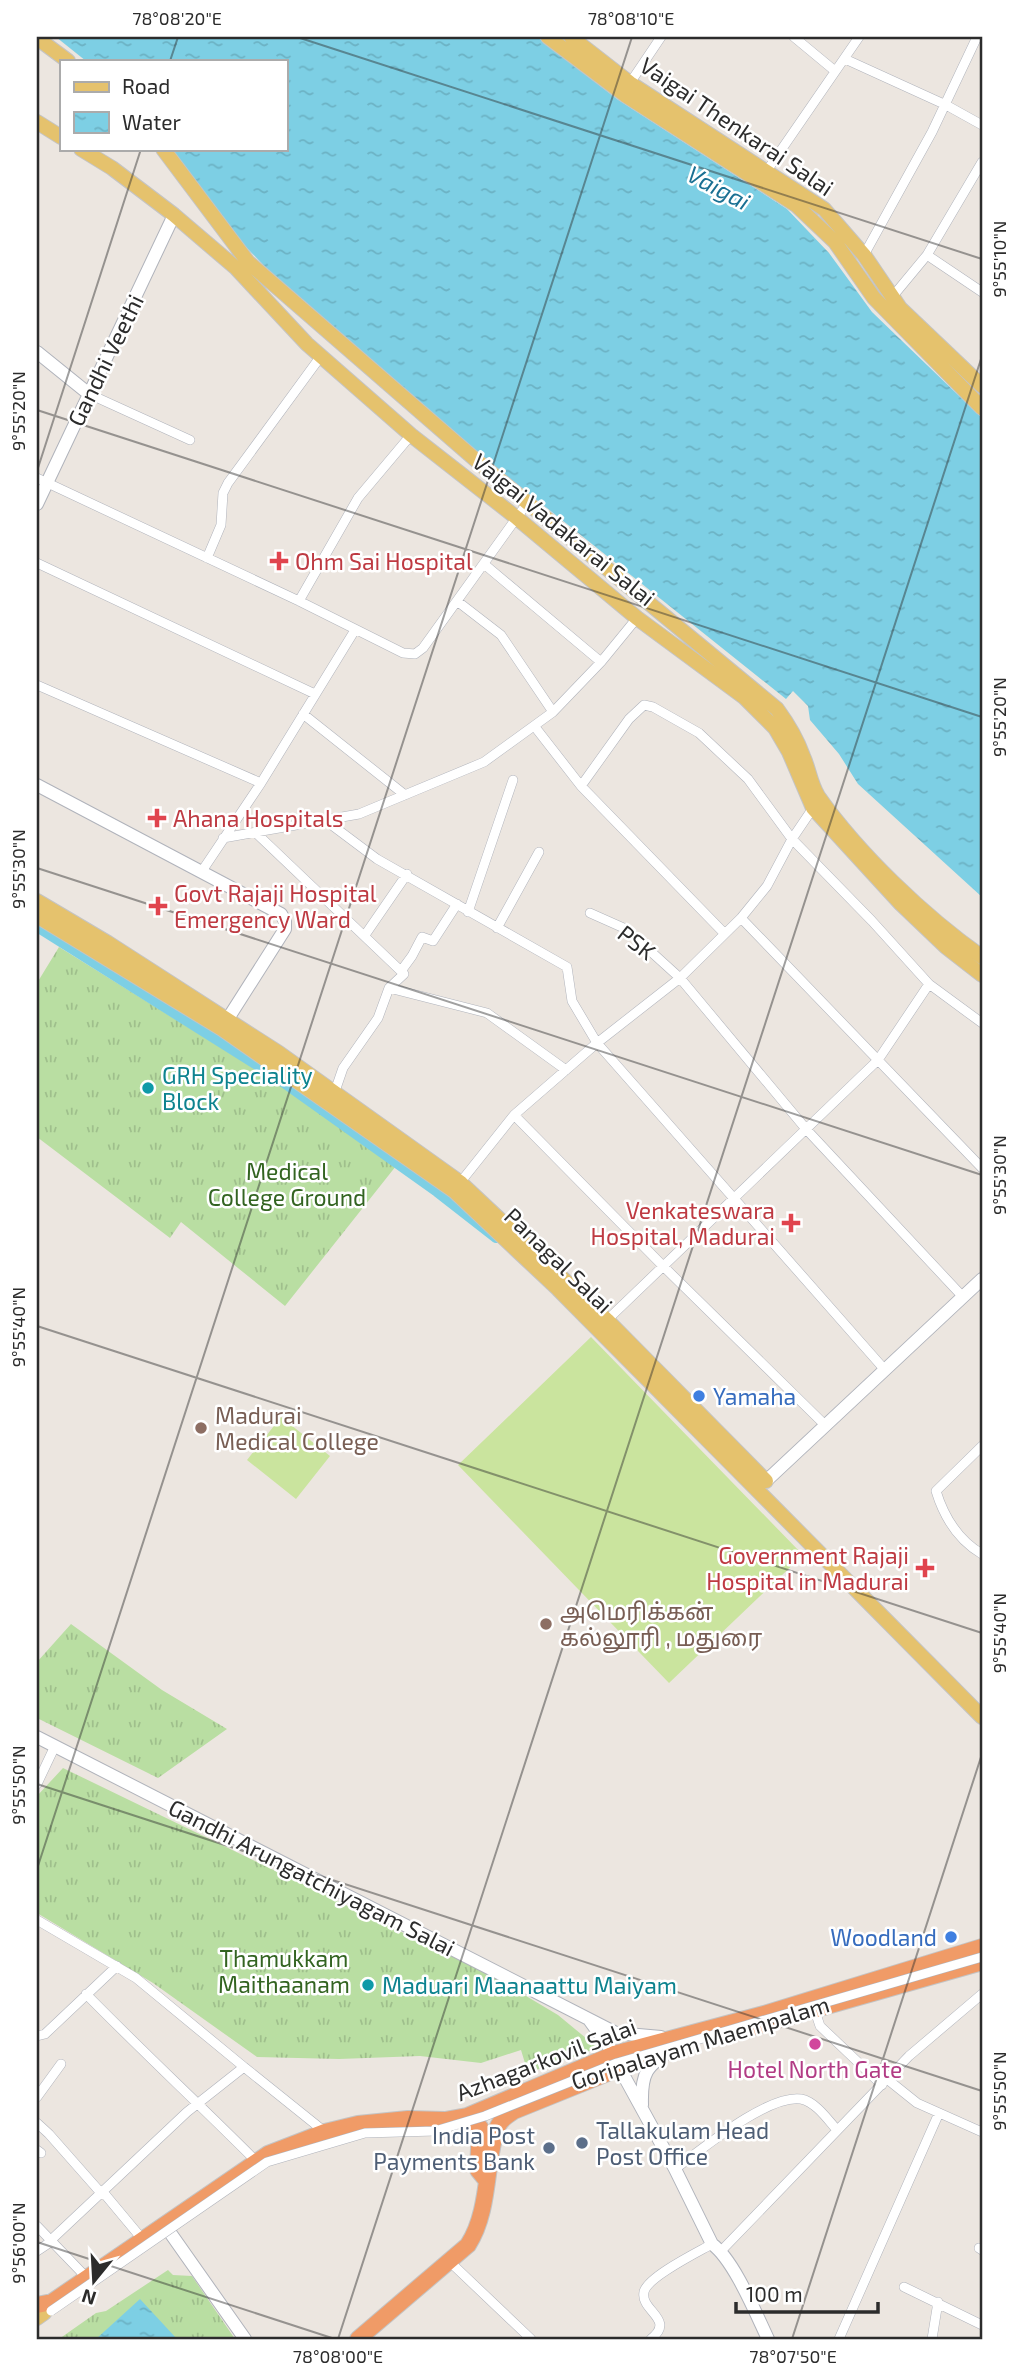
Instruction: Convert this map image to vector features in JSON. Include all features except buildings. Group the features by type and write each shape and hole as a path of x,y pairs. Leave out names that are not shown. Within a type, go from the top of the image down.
{"highway":[{"name":"Azhagarkovil Salai","path":"47,2306 268,2154 325,2132 358,2124 408,2119 445,2120 467,2116 617,2060 982,1947"},
{"name":"Azhagarkovil Salai","path":"676,2043 815,2011 982,1960"},
{"name":"Azhagarkovil Salai","path":"487,2181 497,2127 502,2119 617,2060"},
{"path":"358,2339 468,2245 475,2234 487,2181 478,2170 480,2127 467,2116"}],"main road":[{"name":"Vaigai Thenkarai Salai","path":"548,37 625,95 796,205 835,242 874,298 982,408"},
{"name":"Vaigai Thenkarai Salai","path":"571,37 630,83 824,209 864,255 900,308 982,386"},
{"path":"37,38 67,60"},
{"path":"37,122 60,136"},
{"name":"Vaigai Vadakarai Salai","path":"83,150 113,167 236,268 307,344 411,435 638,618 744,697 775,728 789,752 813,808 901,904 946,947 982,975"},
{"name":"Vaigai Vadakarai Salai","path":"164,150 248,262 466,452 777,709 790,726 817,793 840,823 927,914 982,957"},
{"name":"Panagal Salai","path":"37,901 225,1024 330,1106 457,1187"},
{"name":"Panagal Salai","path":"37,916 335,1091 457,1187 766,1481"},
{"name":"Panagal Salai","path":"603,1324 982,1717"},
{"path":"37,2318 44,2313 47,2306"}],"street":[{"path":"630,83 661,37"},
{"path":"794,37 835,71"},
{"path":"766,172 859,37"},
{"path":"864,255 946,105 977,37"},
{"path":"845,59 946,105 982,125"},
{"path":"892,296 927,255 982,162"},
{"name":"Gandhi Veethi","path":"37,504 42,481 89,394 174,215"},
{"path":"927,255 982,292"},
{"path":"37,352 89,394 190,440"},
{"path":"207,558 221,525 223,493 228,483 321,356"},
{"path":"299,601 358,498 411,435"},
{"path":"42,481 299,601 403,653 415,654 423,648 528,502"},
{"path":"37,563 315,694"},
{"path":"484,564 601,662"},
{"path":"457,601 501,635 553,712"},
{"path":"223,838 359,814 484,762 553,712 638,618"},
{"path":"202,871 261,783 355,630"},
{"path":"37,685 261,783"},
{"path":"581,786 629,719 644,705 653,707 699,733 748,779 792,839 929,984 982,1023"},
{"path":"303,714 405,795"},
{"path":"535,727 581,786 724,933"},
{"path":"468,912 513,780"},
{"path":"37,785 281,914 285,921 281,936 225,1024"},
{"path":"457,1187 514,1115 597,1043 680,978 741,918 767,886 792,839 813,808"},
{"path":"325,820 377,859 567,967 572,1001 597,1043 885,1370"},
{"path":"256,833 404,974 389,988 378,1018 343,1068 330,1106"},
{"path":"497,928 539,852"},
{"path":"365,935 407,874"},
{"path":"401,971 422,937 433,941 457,904"},
{"name":"PSK","path":"590,913 626,929 680,978 806,1129 963,1297"},
{"path":"741,918 982,1168"},
{"path":"603,1324 878,1060 929,984"},
{"path":"389,988 487,1013 566,1070"},
{"path":"514,1115 825,1425"},
{"path":"766,1481 982,1279"},
{"path":"982,1446 936,1491 942,1509 956,1531 967,1545 982,1554"},
{"name":"Gandhi Arungatchiyagam Salai","path":"37,1737 616,2033 676,2043"},
{"path":"37,1784 55,1746"},
{"path":"37,1920 136,1978 325,2132"},
{"name":"Goripalayam Maempalam","path":"47,2306 267,2162 365,2133 435,2131 485,2116 617,2063 982,1960"},
{"path":"37,2036 45,2034 117,1966"},
{"path":"86,1994 157,2067 198,2102 257,2161"},
{"path":"651,2339 660,2332 661,2326 644,2296 645,2288 659,2275 716,2247 909,2056 982,1994"},
{"path":"815,2011 820,2026 884,2082 917,2103 982,2132"},
{"name":"Gandhi Arungatchiyagam Salai","path":"588,2018 617,2060 716,2247 750,2301 768,2339"},
{"path":"642,2108 641,2087 649,2066 676,2043"},
{"path":"37,2097 61,2064"},
{"path":"37,2251 198,2102 244,2067"},
{"path":"675,2169 734,2124 785,2101 801,2099 813,2104 837,2130"},
{"path":"839,2339 939,2113"},
{"path":"37,2123 143,2240"},
{"path":"164,2224 245,2339"},
{"path":"37,2226 86,2277"},
{"path":"449,2261 531,2339"},
{"path":"904,2287 982,2325"},
{"path":"932,2339 938,2302"}],"green space":[{"name":"Medical College Ground","path":"59,947 265,1075 396,1166 285,1306 181,1222 170,1238 37,1137 37,983"},
{"path":"591,1337 803,1555 669,1683 458,1465"},
{"path":"281,1417 330,1456 296,1499 247,1460"},
{"path":"71,1624 162,1690 227,1729 158,1778 37,1718 37,1662"},
{"name":"Thamukkam Maithaanam","path":"63,1768 494,1977 558,2015 598,2048 528,2073 521,2050 481,2063 420,2056 339,2059 257,2057 153,1983 37,1913 37,1796"},
{"path":"168,2270 173,2275 192,2276 235,2339 59,2339 96,2313 106,2311"}],"water":[{"name":"Vaigai","path":"56,37 537,37 617,99 787,209 829,253 872,312 982,418 982,897 858,784 839,754 810,720 808,706 793,691 786,699 418,405 280,282 242,243 173,150 287,150 287,60 85,60"},
{"path":"140,2299 177,2339 96,2339"}],"waterway":[{"path":"37,927 274,1076 437,1192 496,1238"}],"place":[{"name":"Ohm Sai Hospital","path":"279,561"},
{"name":"Ahana Hospitals","path":"157,818"},
{"name":"Govt Rajaji Hospital Emergency Ward","path":"158,906"},
{"name":"GRH Speciality Block","path":"148,1088"},
{"name":"Venkateswara Hospital, Madurai","path":"791,1223"},
{"name":"Yamaha","path":"699,1396"},
{"name":"Madurai Medical College","path":"201,1428"},
{"name":"Government Rajaji Hospital in Madurai","path":"925,1568"},
{"name":"அமெரிக்கன் கல்லூரி , மதுரை","path":"546,1624"},
{"name":"Woodland","path":"951,1937"},
{"name":"Maduari Maanaattu Maiyam","path":"368,1985"},
{"name":"Hotel North Gate","path":"815,2044"},
{"name":"Tallakulam Head Post Office","path":"582,2143"},
{"name":"India Post Payments Bank","path":"549,2148"}]}
